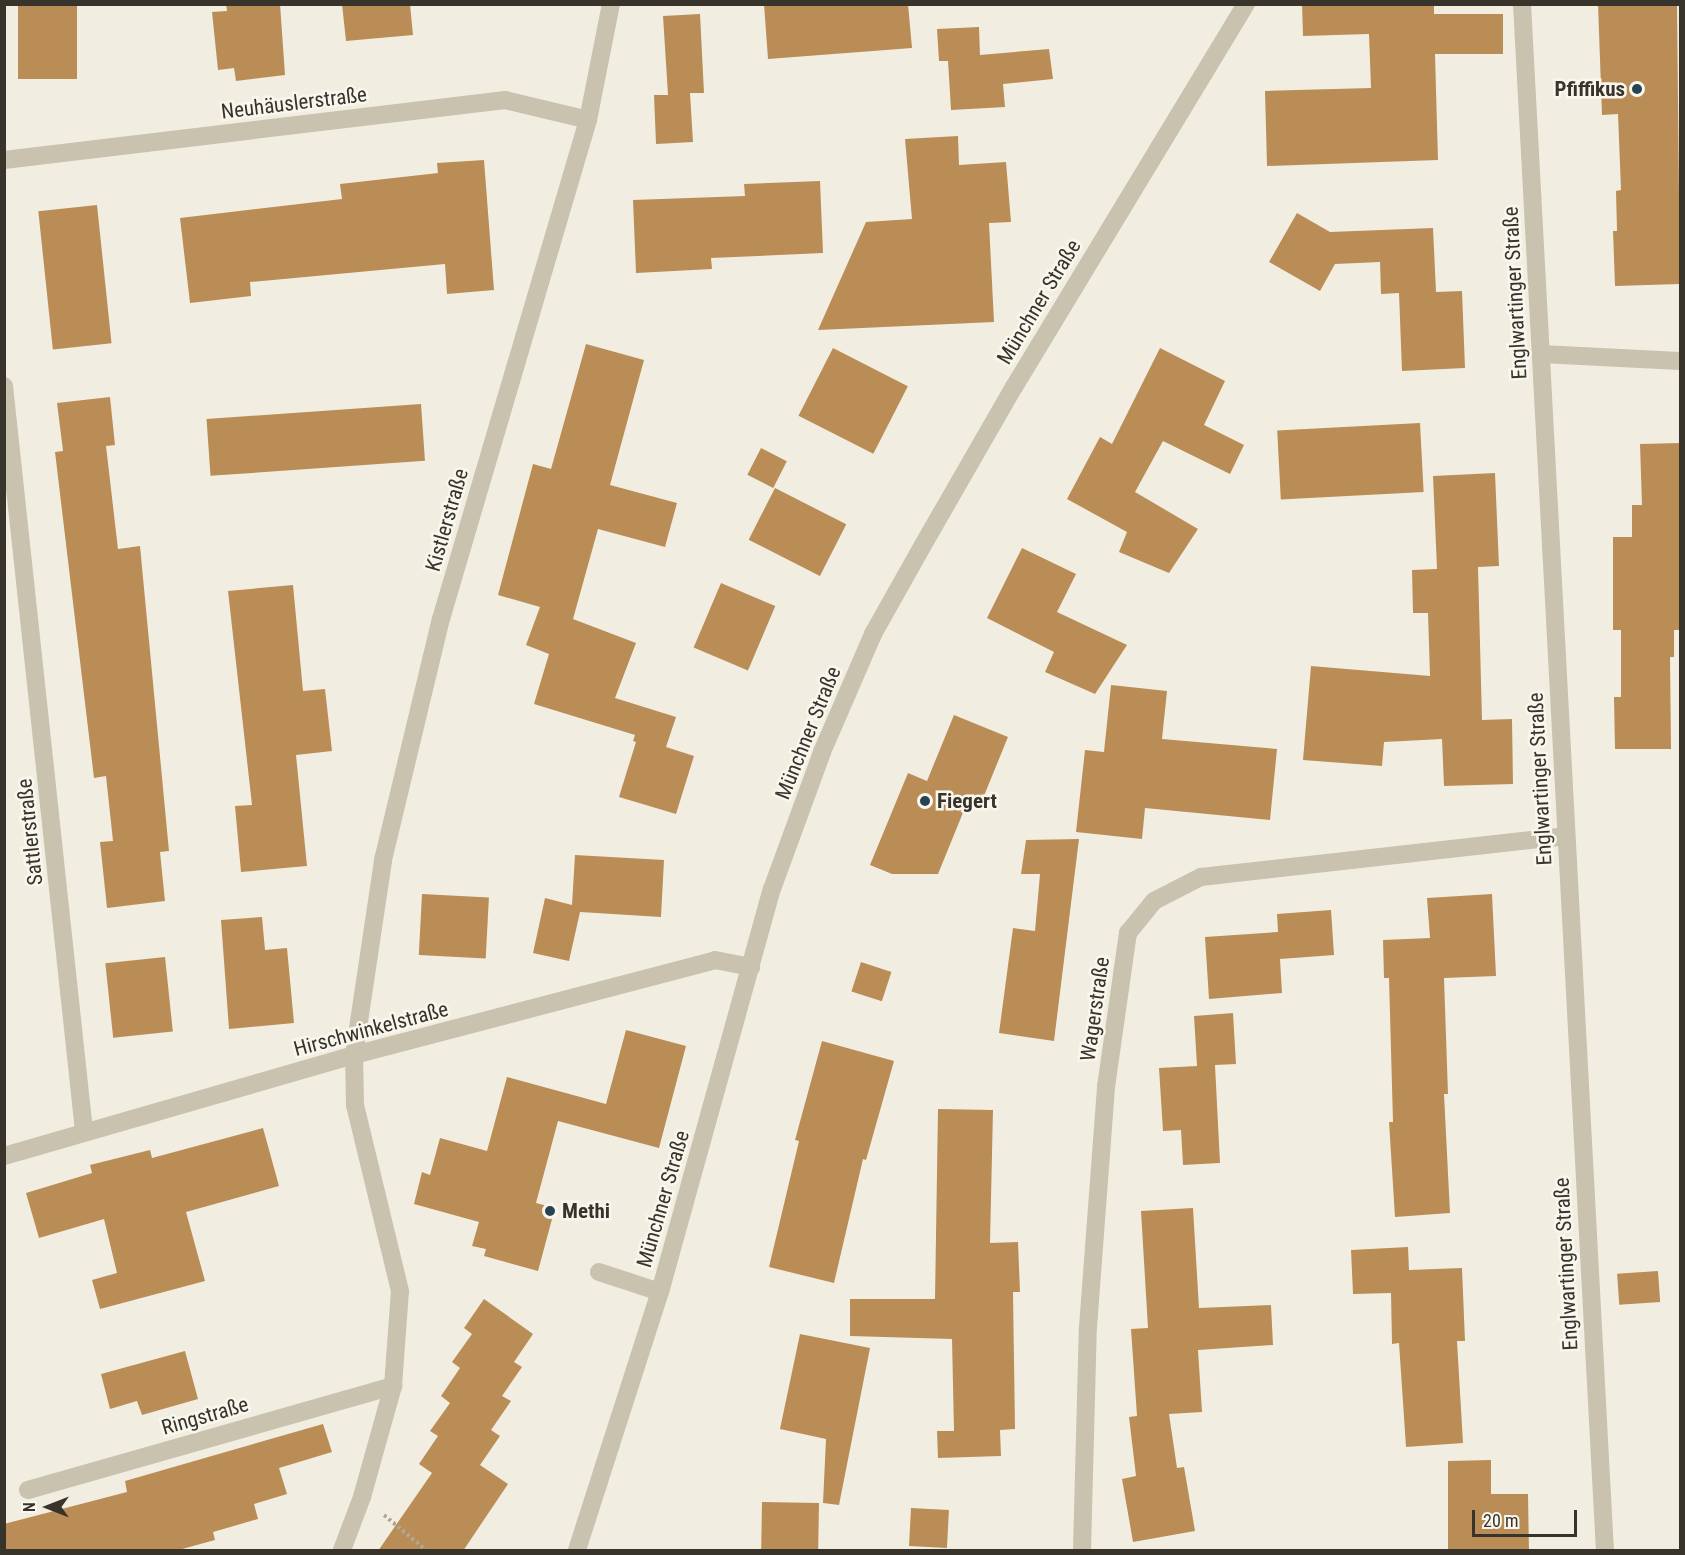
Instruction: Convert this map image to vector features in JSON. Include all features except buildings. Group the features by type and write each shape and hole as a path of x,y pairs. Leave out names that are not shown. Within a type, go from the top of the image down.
{"street":[{"name":"Kistlerstraße","path":"354,1055 383,861 441,619 588,120 611,4"},
{"name":"Münchner Straße","path":"577,1551 660,1292 791,832 873,634 1014,387 1246,4"},
{"name":"Englwartinger Straße","path":"1522,4 1605,1551"},
{"name":"Neuhäuslerstraße","path":"4,160 505,100 588,120"},
{"path":"1541,354 1680,361"},
{"name":"Sattlerstraße","path":"4,386 84,1131"},
{"name":"Wagerstraße","path":"1082,1551 1088,1327 1106,1087 1128,933 1154,901 1201,877 1565,836"},
{"name":"Hirschwinkelstraße","path":"4,1156 84,1131 354,1055 715,960 751,967"},
{"path":"342,1551 362,1497 393,1386 400,1291 356,1105 354,1055"},
{"path":"599,1272 660,1292"},
{"name":"Ringstraße","path":"28,1490 393,1386"}],"path":[{"path":"362,1497 426,1551"}],"place":[{"name":"Pfiffikus","path":"1637,89"},
{"name":"Fiegert","path":"925,801"},
{"name":"Methi","path":"550,1211"}]}
